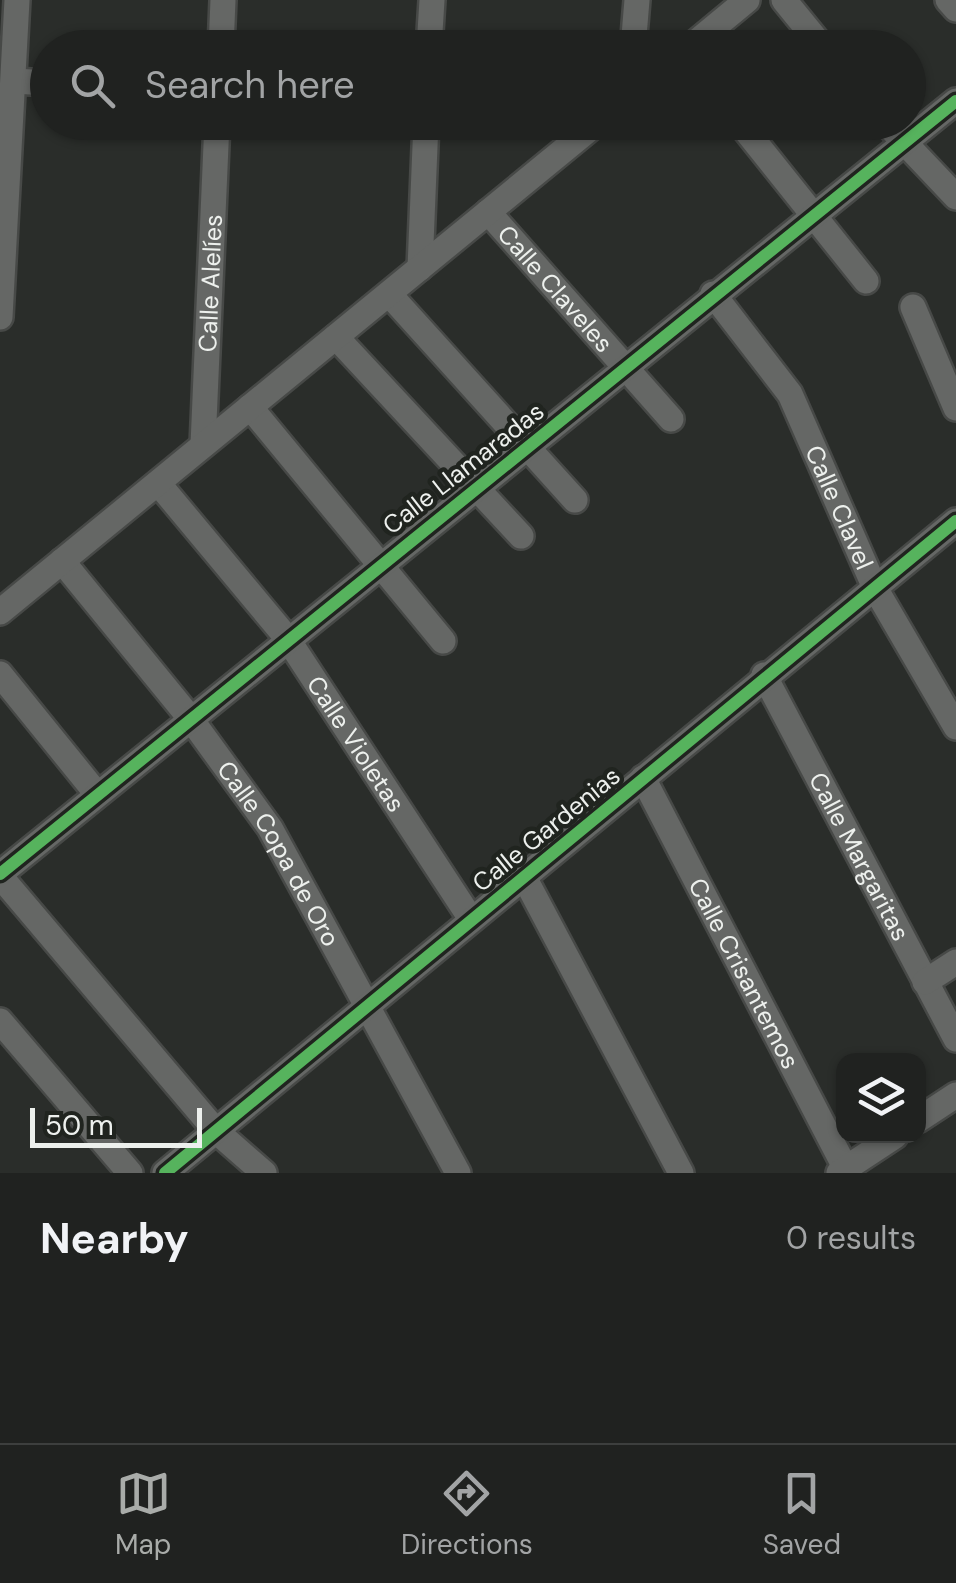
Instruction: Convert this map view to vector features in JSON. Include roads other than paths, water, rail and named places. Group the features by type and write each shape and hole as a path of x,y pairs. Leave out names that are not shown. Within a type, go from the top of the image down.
{"street":[{"path":"0,317 17,0"},
{"path":"222,30 224,0"},
{"path":"430,30 432,0"},
{"path":"634,30 637,0"},
{"path":"711,30 747,0"},
{"path":"784,0 808,30"},
{"path":"948,0 956,9"},
{"path":"14,81 30,82"},
{"name":"Calle Llamaradas","path":"926,125 956,101"},
{"name":"Calle Alelíes","path":"204,445 216,140"},
{"path":"420,268 425,140"},
{"path":"0,612 576,140"},
{"path":"753,140 866,281"},
{"path":"900,140 956,197"},
{"name":"Calle Llamaradas","path":"264,1173 216,1131 0,875 378,564 908,140"},
{"name":"Calle Claveles","path":"488,212 671,420"},
{"path":"388,294 575,500"},
{"name":"Calle Clavel","path":"713,294 790,394 875,588 956,728"},
{"path":"913,307 956,408"},
{"path":"336,337 520,536"},
{"path":"250,407 443,642"},
{"name":"Calle Violetas","path":"158,482 287,638 471,919"},
{"name":"Calle Gardenias","path":"165,1173 764,675 956,521"},
{"name":"Calle Copa de Oro","path":"62,561 190,718 270,828 458,1173"},
{"path":"0,674 98,794"},
{"name":"Calle Margaritas","path":"764,675 956,1039"},
{"name":"Calle Crisantemos","path":"643,778 844,1172"},
{"path":"524,875 681,1173"},
{"path":"925,982 956,962"},
{"path":"0,1022 130,1173"},
{"path":"926,1115 956,1095"},
{"path":"844,1172 885,1143"}]}
